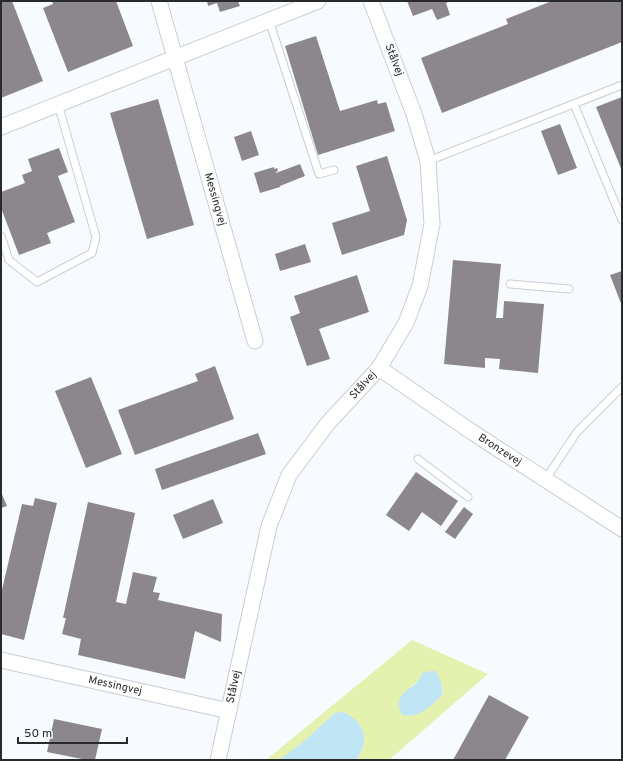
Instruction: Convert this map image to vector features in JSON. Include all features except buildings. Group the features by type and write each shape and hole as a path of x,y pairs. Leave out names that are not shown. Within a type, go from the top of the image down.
{"street":[{"name":"Messingvej","path":"159,1 255,341"},
{"path":"1,127 318,1"},
{"name":"Stålvej","path":"218,760 268,526 289,475 328,423 379,368 406,323 420,286 432,224 428,161 414,114 371,1"},
{"name":"Bronzevej","path":"379,368 472,432 622,529"},
{"name":"Messingvej","path":"1,660 229,711"}],"lane":[{"path":"269,20 320,174 334,170"},
{"path":"428,161 622,85"},
{"path":"1,236 9,260 37,282 92,253 96,237 58,104"},
{"path":"574,104 622,220"},
{"path":"510,284 569,289"},
{"path":"545,480 577,432 622,387"},
{"path":"418,459 468,497"}],"green space":[{"path":"412,640 488,674 389,760 356,760 364,744 302,743 279,760 266,760","holes":["419,681 441,682 443,693 440,697 411,686"]}],"water":[{"path":"436,671 441,682 443,693 435,702 420,713 408,716 402,715 399,708 399,703 402,695 418,681 422,673"},
{"path":"343,712 352,717 359,724 363,732 363,744 356,760 279,760 302,743 335,713"}]}
